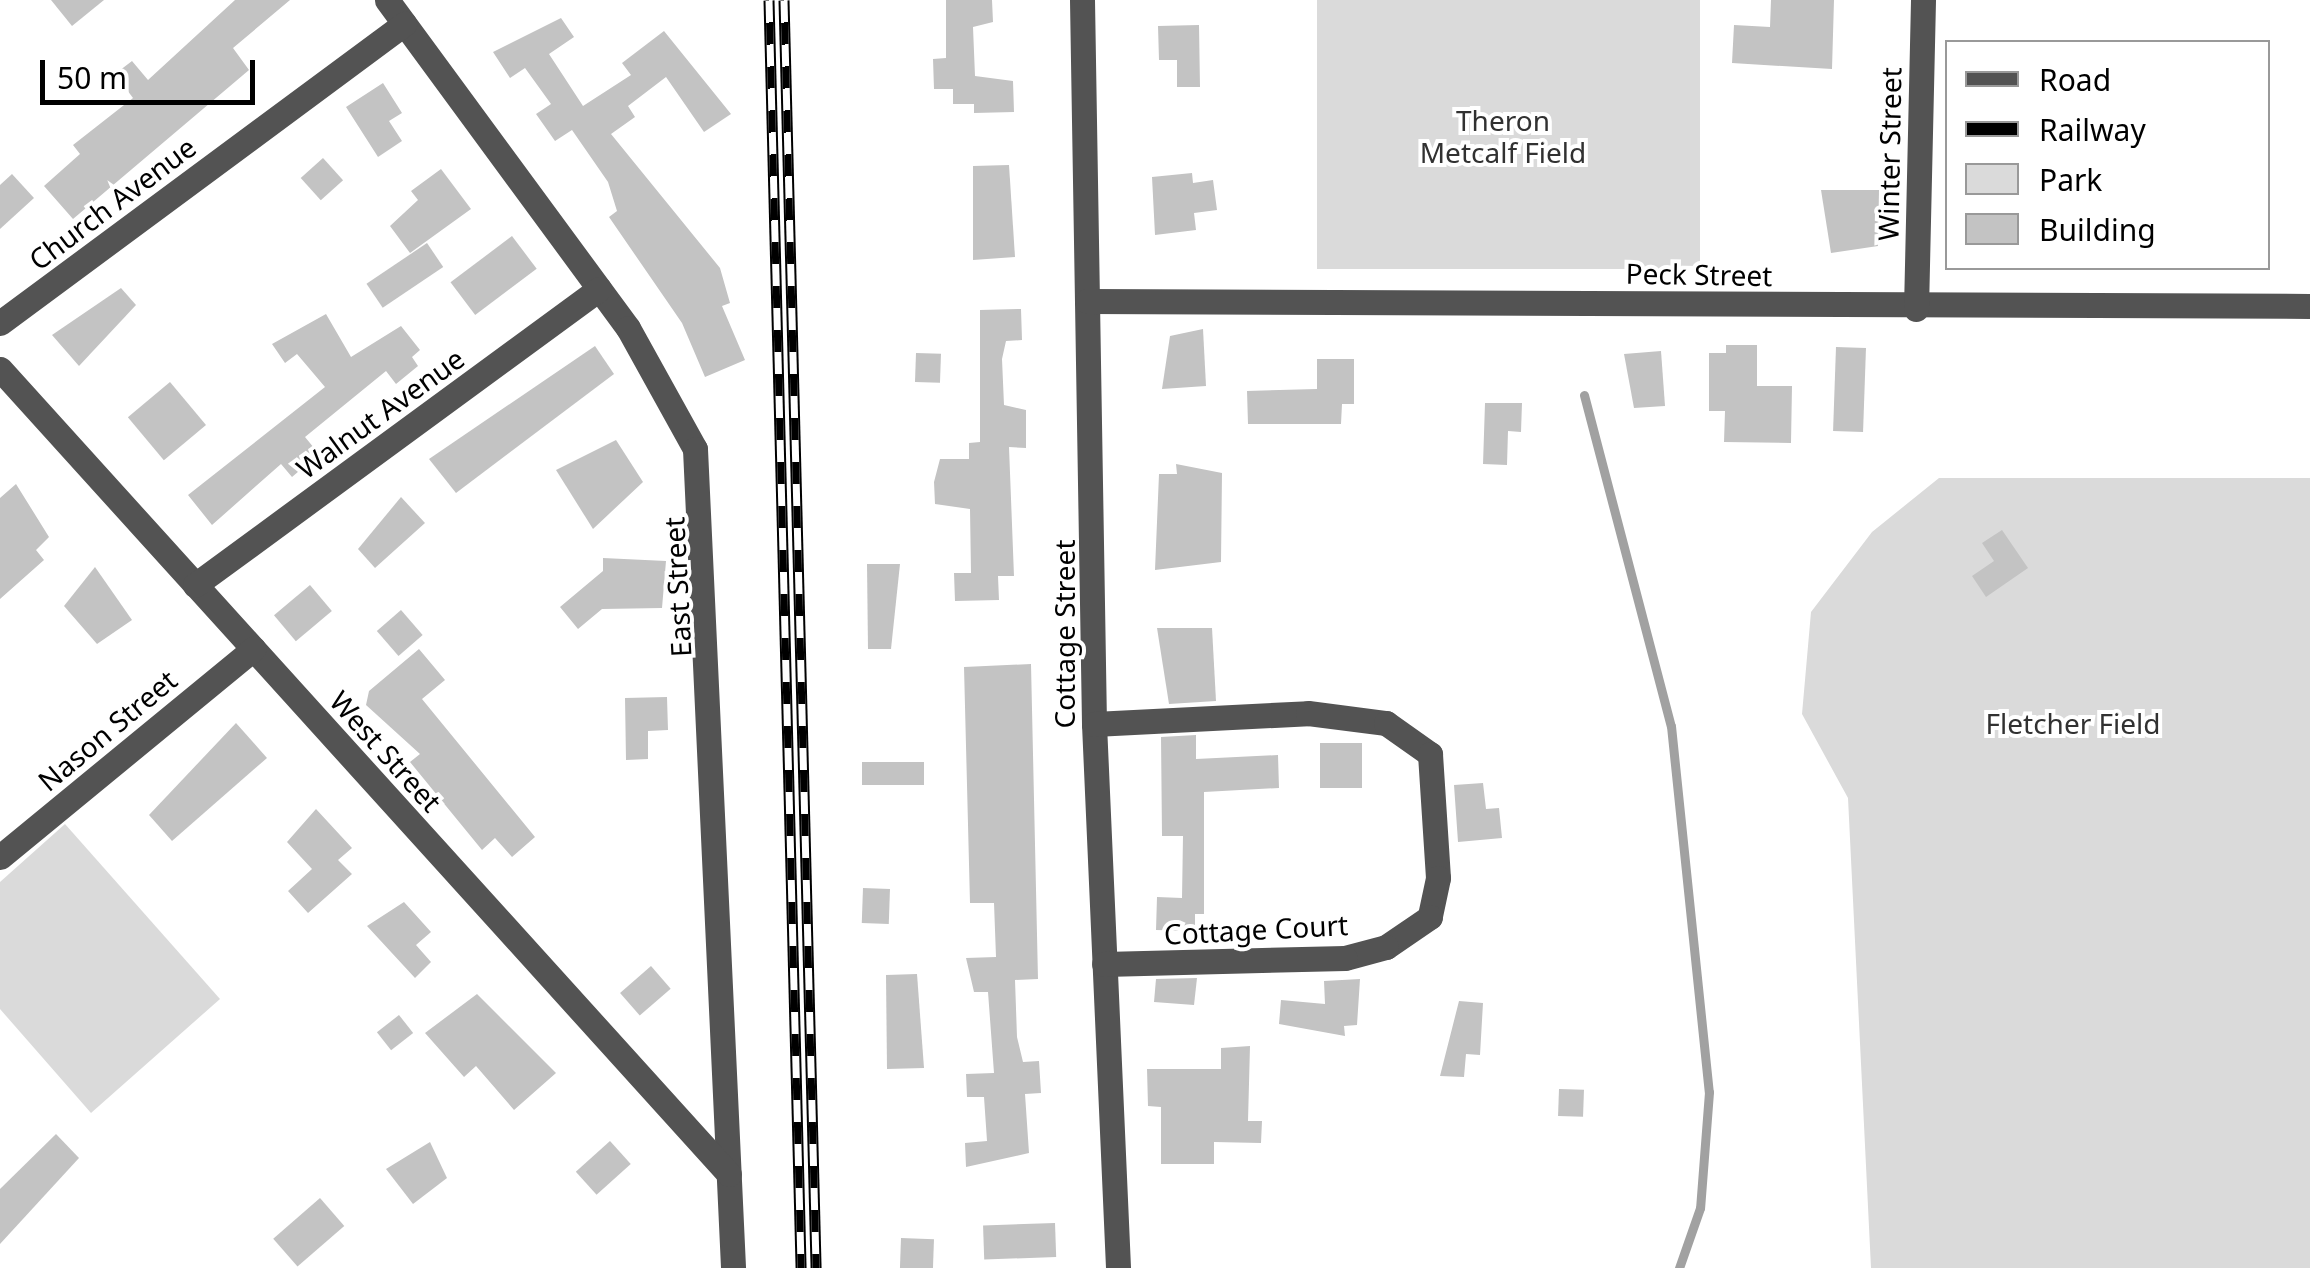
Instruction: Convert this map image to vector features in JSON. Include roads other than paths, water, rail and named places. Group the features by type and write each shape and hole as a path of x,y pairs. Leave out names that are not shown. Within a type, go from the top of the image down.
{"street":[{"name":"East Street","path":"386,0 600,289 676,405 702,478 734,1268"},
{"name":"Cottage Street","path":"1082,0 1094,724 1118,1268"},
{"name":"Winter Street","path":"1916,308 1924,0"},
{"name":"Church Avenue","path":"0,323 404,24"},
{"name":"Walnut Avenue","path":"195,585 600,289"},
{"name":"Peck Street","path":"1088,300 1916,308 2310,306"},
{"name":"West Street","path":"0,369 728,1174"},
{"name":"Nason Street","path":"0,857 253,648"},
{"name":"Cottage Court","path":"1094,724 1308,714 1386,723 1430,754 1438,878 1430,917 1386,947 1345,958 1104,964"}],"waterway":[{"path":"1584,395 1671,726 1709,1092 1700,1208 1679,1268"}],"railway":[{"path":"769,0 801,1268"},
{"path":"784,0 816,1268"}],"park label":[{"name":"Theron Metcalf Field","path":"1503,136"},
{"name":"Fletcher Field","path":"2073,723"}]}
